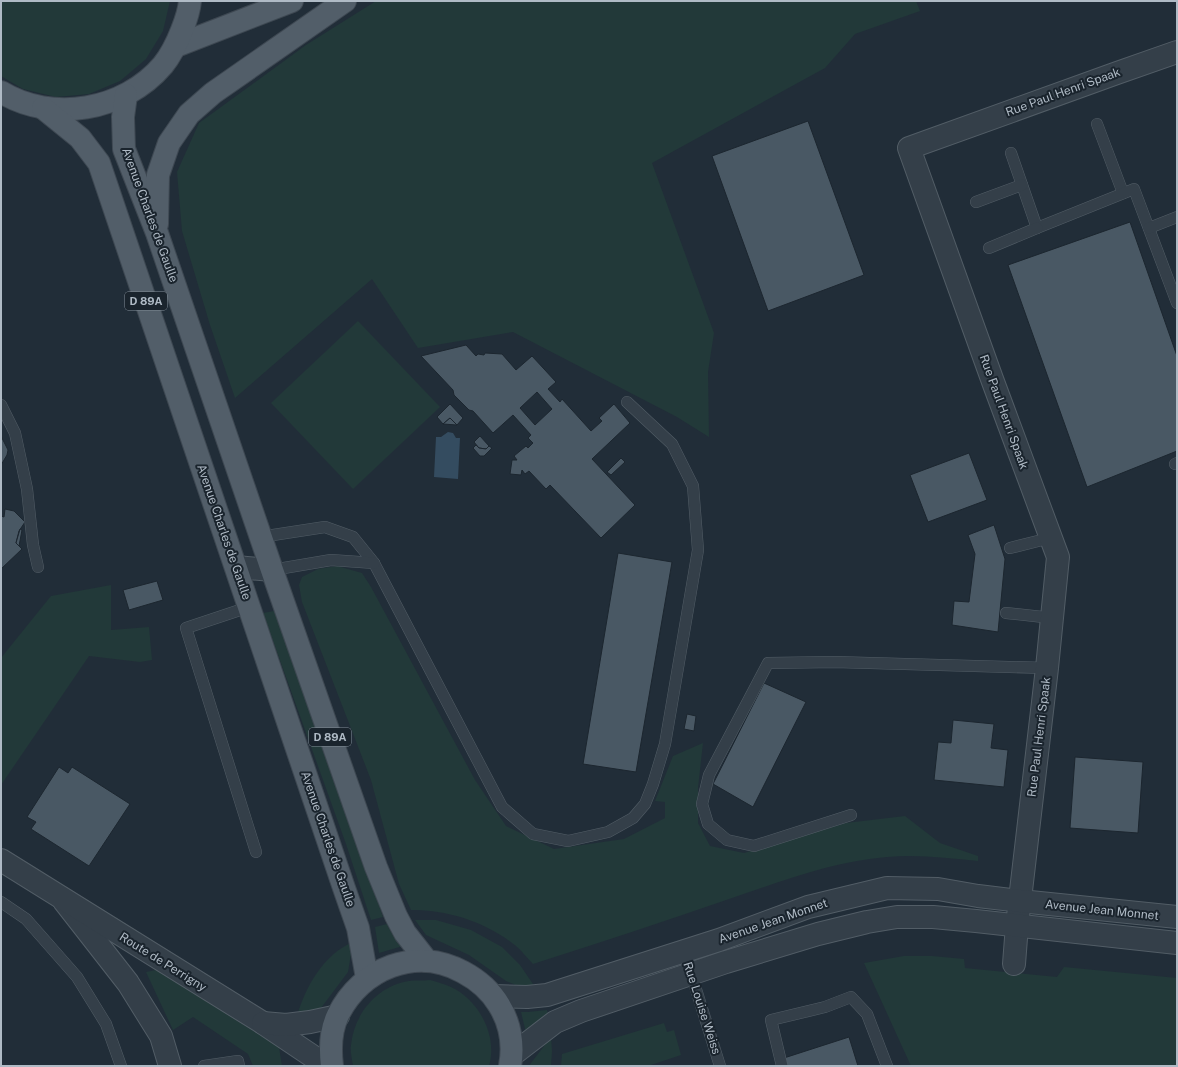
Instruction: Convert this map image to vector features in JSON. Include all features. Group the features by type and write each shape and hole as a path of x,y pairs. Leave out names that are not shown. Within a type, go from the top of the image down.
{"main road":[{"path":"1,92 13,99 43,108 71,110 99,105 126,95 145,82 162,65 176,46 189,12 190,1"},
{"path":"176,46 292,1"},
{"path":"157,234 158,175 169,143 189,114 213,93 345,1"},
{"name":"Avenue Charles de Gaulle","path":"126,95 123,117 124,149 157,234 260,537 376,867 396,916 405,933 428,961"},
{"name":"Avenue Charles de Gaulle","path":"43,108 80,138 99,163 358,928 367,978"},
{"path":"332,1066 330,1052 332,1033 338,1016 350,995 367,978 386,968 406,962 428,961 453,966 475,978 494,996 504,1014 510,1035 511,1061"}],"street":[{"name":"Rue Paul Henri Spaak","path":"1014,964 1017,925 1047,668 1058,557 909,148 1177,52"},
{"path":"236,567 272,570"},
{"name":"Route de Perrigny","path":"1,860 263,1023 326,1066"},
{"name":"Avenue Jean Monnet","path":"494,996 527,997 547,995 719,940 808,907 887,888 938,889 1020,901 1177,917"},
{"name":"Route de Perrigny","path":"64,900 128,983 161,1036 170,1066"},
{"name":"Avenue Jean Monnet","path":"511,1061 555,1022 581,1011 692,975 726,962 818,934 867,922 897,917 933,917 1177,943"},
{"name":"Route de Perrigny","path":"263,1023 286,1025 338,1016"}],"lane":[{"path":"1097,124 1123,194"},
{"path":"1011,153 1037,228"},
{"path":"976,202 1022,185"},
{"path":"989,248 1134,190 1177,303"},
{"path":"1149,228 1177,218"},
{"path":"260,537 325,528 353,537 374,563 502,807 533,834 568,842 608,832 633,818 645,804 653,784 665,744 698,550 693,486 672,444 628,402"},
{"path":"1,405 15,433 28,489 33,545 38,567"},
{"path":"1010,548 1050,538"},
{"path":"272,570 331,560 374,563"},
{"path":"249,607 186,628 256,852"},
{"path":"1006,612 1052,618"},
{"path":"851,815 754,846 727,840 708,824 702,804 710,775 768,663 835,662 1047,668"},
{"path":"1,902 26,919 77,977 106,1024 121,1066"},
{"name":"Rue Louise Weiss","path":"684,951 720,1066"},
{"path":"782,1066 771,1020 825,1007 851,997 867,1014 887,1066"},
{"path":"204,1066 238,1061 239,1066"}],"green space":[{"path":"1,1 170,1 163,31 146,59 120,81 89,94 56,97 23,89 1,76"},
{"path":"376,1 916,1 920,11 855,34 825,68 652,163 714,333 708,372 709,437 677,417 513,332 418,348 372,279 235,398 210,325 182,231 177,172 199,123 306,45"},
{"path":"358,321 440,407 353,489 271,403"},
{"path":"337,566 362,573 475,780 506,826 554,849 624,839 665,818 665,802 655,801 673,756 703,743 698,788 698,823 710,846 744,853 846,823 905,816 940,843 978,856 978,861 910,856 867,859 828,867 533,964 516,946 480,924 439,912 411,910 399,884 371,780 302,602 299,585 302,577 318,569"},
{"path":"111,585 111,630 149,627 152,660 140,662 89,656 1,785 1,658 51,596"},
{"path":"274,611 329,760 383,917 371,920 346,844 263,613"},
{"path":"415,920 436,920 471,930 502,947 520,965 535,987 518,986 506,981 469,955 426,935"},
{"path":"387,924 395,939 403,946 379,953 375,927"},
{"path":"353,942 348,972 321,1008 311,1014 297,1016 305,994 317,973 333,955 343,947"},
{"path":"904,956 932,956 964,959 965,968 1057,977 1064,967 1177,978 1177,1066 911,1066 864,963"},
{"path":"156,970 279,1047 282,1066 253,1066 248,1054 193,1017 173,1030 146,972"},
{"path":"430,980 449,986 461,993 478,1010 484,1020 491,1043 489,1066 353,1066 351,1045 353,1034 362,1012 369,1003 377,995 397,984 411,981"},
{"path":"547,1010 548,1016 526,1033 521,1012"},
{"path":"664,1023 667,1032 674,1030 681,1055 648,1066 561,1066 562,1054"},
{"path":"551,1037 551,1066 529,1066 531,1063"}],"water":[{"path":"448,432 453,433 456,438 460,438 458,479 434,477 436,437 441,437"}],"building":[{"path":"808,121 864,275 768,311 712,156"},
{"path":"1130,222 1177,356 1177,451 1087,487 1008,265"},
{"path":"466,345 476,356 478,354 484,355 485,353 502,354 516,370 532,356 556,382 548,389 560,402 562,399 591,431 602,421 599,418 614,404 630,423 592,459 635,505 601,538 550,485 546,489 529,471 525,474 522,470 521,475 510,474 512,460 517,460 514,456 526,446 528,448 533,443 528,438 531,435 513,415 493,433 473,411 469,410 454,395 453,390 421,356","holes":["537,392 552,409 535,425 520,408"]},
{"path":"450,404 463,418 457,425 450,418 443,424 437,417"},
{"path":"450,418 457,425 443,424"},
{"path":"1,436 8,450 7,455 1,465"},
{"path":"480,436 489,446 486,449 479,448 474,442"},
{"path":"476,445 479,448 486,449 489,446 492,448 484,456 480,456 473,448"},
{"path":"969,453 987,500 928,522 910,475"},
{"path":"621,458 625,462 611,475 607,472"},
{"path":"5,509 14,511 25,522 19,531 16,543 22,549 1,569 1,516 4,517"},
{"path":"994,525 1005,559 998,632 952,625 954,601 969,602 975,554 968,535"},
{"path":"20,529 22,530 19,546 16,543"},
{"path":"618,553 672,562 636,772 583,764"},
{"path":"157,581 163,600 129,610 123,590"},
{"path":"764,683 806,702 753,807 713,784"},
{"path":"687,714 696,716 694,731 684,729"},
{"path":"953,720 994,724 991,748 1008,750 1004,787 934,780 938,742 951,743"},
{"path":"1075,757 1143,762 1138,833 1070,828"},
{"path":"59,767 68,773 72,767 130,804 89,866 31,829 36,822 27,817"},
{"path":"849,1037 858,1066 787,1066 784,1058"}]}
